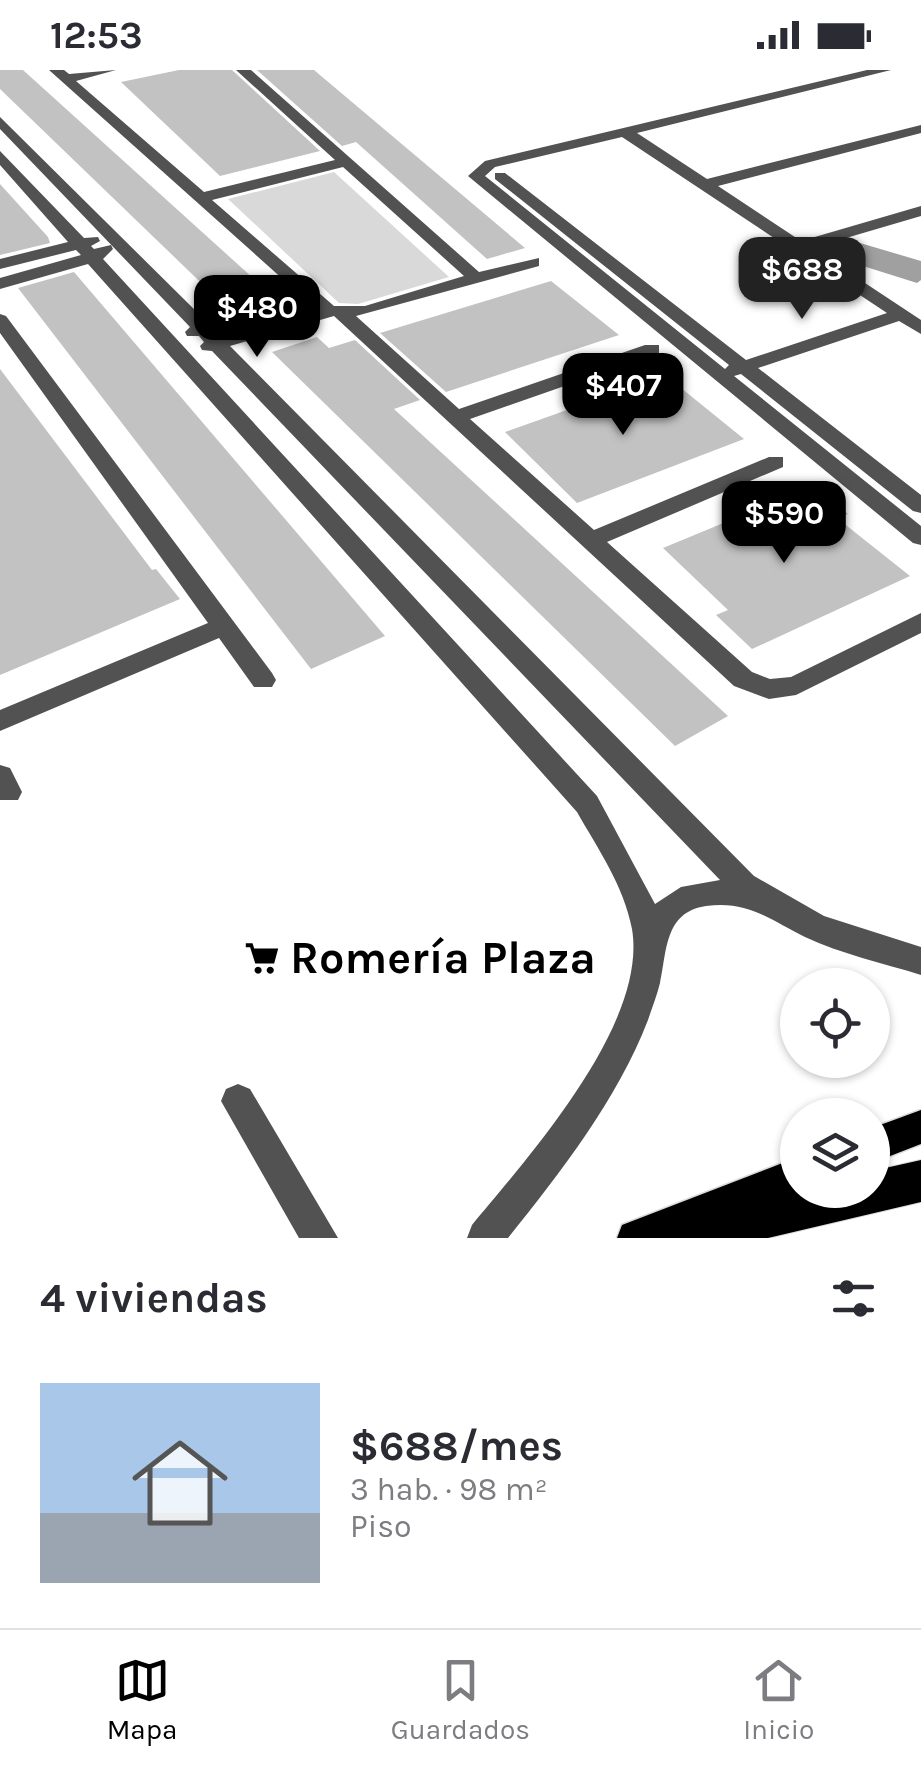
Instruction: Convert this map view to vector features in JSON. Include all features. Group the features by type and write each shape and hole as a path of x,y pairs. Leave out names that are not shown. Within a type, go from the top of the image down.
{"highway":[{"path":"673,1238 921,1181"}],"main road":[{"path":"890,1139 921,1126"},
{"path":"635,1238 780,1182"}],"street":[{"path":"61,74 109,70"},
{"path":"243,70 476,278"},
{"path":"884,70 506,160 483,167 476,176 921,538"},
{"path":"61,74 334,311 743,678 769,690 796,686 921,622"},
{"path":"0,121 222,345 700,844 771,905"},
{"path":"704,185 921,128"},
{"path":"624,132 913,321"},
{"path":"0,156 587,804 637,899 649,952"},
{"path":"506,160 499,164 498,174 921,506"},
{"path":"204,197 345,162"},
{"path":"798,247 921,212"},
{"path":"0,284 117,240"},
{"path":"0,264 87,250"},
{"path":"174,347 222,345 334,311 366,311 533,262"},
{"path":"174,347 202,326 308,291"},
{"path":"0,321 263,680"},
{"path":"720,374 913,321"},
{"path":"454,418 652,349"},
{"path":"588,540 776,462"},
{"path":"0,721 224,626"},
{"path":"485,1238 578,1117 628,1022 660,916 688,896 726,892 771,905 859,944 921,961"},
{"path":"238,1101 320,1238"}],"shaded area":[{"path":"334,172 449,277 358,304 339,303 228,199"},
{"path":"860,243 921,261 921,280 917,283 844,260"}],"building":[{"path":"0,70 23,70 264,288 221,302 0,89"},
{"path":"179,70 232,70 320,151 220,176 121,82"},
{"path":"257,70 314,70 525,248 487,259 356,142 342,146"},
{"path":"0,184 48,237 50,243 0,255"},
{"path":"74,272 385,636 311,669 18,288"},
{"path":"551,281 619,335 446,392 380,333"},
{"path":"317,337 329,348 355,340 420,400 394,409 728,716 675,746 272,352"},
{"path":"0,369 152,570 156,569 180,599 0,675"},
{"path":"665,375 744,439 577,503 505,432"},
{"path":"813,486 848,514 837,518 910,576 752,649 716,615 728,610 663,548"}],"place":[{"name":"Romería Plaza","path":"262,958"}]}
